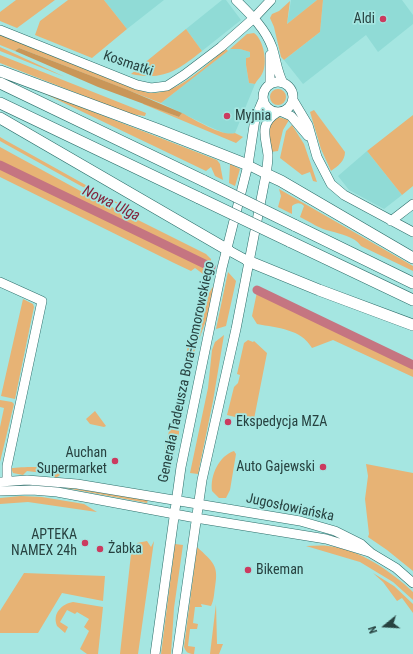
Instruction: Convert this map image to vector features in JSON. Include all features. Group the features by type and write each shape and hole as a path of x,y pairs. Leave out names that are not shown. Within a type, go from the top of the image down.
{"main road":[{"path":"0,71 248,165"},
{"path":"0,83 413,282"},
{"path":"0,103 413,300"},
{"path":"0,118 228,250"},
{"path":"266,174 281,181 413,258"},
{"path":"248,261 319,290 413,325"}],"street":[{"path":"236,0 265,31 283,83 292,92 293,100 308,125 313,146 321,168 331,184 344,194 413,232"},
{"name":"Kosmatki","path":"0,30 137,85 152,88 166,86 184,75 254,18 271,0"},
{"path":"269,39 270,84 264,91 263,100 267,108 286,113 297,122 313,146"},
{"path":"270,84 283,83"},
{"name":"Generała Tadeusza Bora-Komorowskiego","path":"155,654 174,513 196,395 248,165 255,119 263,100"},
{"path":"178,654 202,480 236,329 266,174 268,160 265,129 270,117 289,107 293,100"},
{"path":"248,165 266,174"},
{"path":"391,221 413,204"},
{"path":"228,250 248,261"},
{"path":"0,282 42,301 3,481"},
{"name":"Jugosłowiańska","path":"3,481 27,480 77,484 300,521 335,531 361,544 371,553 396,568 413,584"},
{"name":"Jugosłowiańska","path":"0,491 32,490 57,492 196,518 326,539 371,553"}],"shaded area":[{"path":"16,0 55,0 17,28 0,21 0,12"},
{"path":"68,0 104,0 127,29 92,58 35,35 40,21"},
{"path":"104,0 164,0 127,29"},
{"path":"222,0 226,0 241,20 202,51 186,29"},
{"path":"291,0 317,0 287,24"},
{"path":"317,0 323,0 320,32 284,60 281,57 274,27 270,18 272,14 279,11 290,1 287,24"},
{"path":"323,0 402,0 413,15 413,24 378,52 366,35 303,84 284,60 320,32"},
{"path":"186,29 202,51 185,64 162,75 143,76 131,74"},
{"path":"254,33 263,46 265,58 264,70 255,84 249,83 246,65 246,58 250,57 250,52 240,49 230,49 247,34"},
{"path":"0,34 148,93 170,89 180,84 200,71 226,49 228,51 161,103 19,48 15,51 0,45"},
{"path":"0,47 65,77 0,51"},
{"path":"19,48 128,90 182,113 179,117 98,87 15,51"},
{"path":"230,49 240,49 250,52 250,57 246,58 246,65 249,83 255,84 235,133 229,135 161,103"},
{"path":"0,55 146,113 145,116 130,114 0,63"},
{"path":"278,89 284,91 286,97 284,103 278,105 272,103 270,97 272,91"},
{"path":"37,90 217,160 220,164 223,180 215,176 211,167 206,171"},
{"path":"143,103 179,117 182,113 216,130 229,134 235,133 243,137 236,143"},
{"path":"314,110 345,152 342,161 331,171 321,149 310,112"},
{"path":"413,115 413,186 402,195 367,151"},
{"path":"278,117 289,120 283,130 278,151 271,152 268,139 270,124"},
{"path":"292,125 304,144 317,182 313,181 310,172 302,175 280,158 286,131"},
{"path":"0,137 136,213 81,186 0,141"},
{"path":"0,147 86,194 206,254 211,259 211,265 0,163"},
{"path":"367,151 402,195 384,209 349,190 338,176"},
{"path":"230,164 240,169 235,186 229,183"},
{"path":"0,169 210,270 209,276 203,274 195,268 191,271 174,263 0,177"},
{"path":"279,189 413,266 413,271 361,246 351,238 322,229 300,217 304,206 300,203 292,206 292,214 278,207 281,196"},
{"path":"228,272 236,281 226,326 216,329"},
{"path":"214,285 207,318 189,366 185,359 192,329 202,323 209,293"},
{"path":"257,292 413,368 413,377 333,340 312,348 302,337 295,333 281,328 257,324 252,316"},
{"path":"23,299 33,304 34,307 15,399 1,396"},
{"path":"224,335 213,401 198,474 190,473 208,388 212,350 215,342"},
{"path":"248,340 254,341 267,353 254,419 251,421 227,415 234,387 238,383 240,375 237,374 244,343"},
{"path":"0,400 12,402 14,404 0,462 0,427 4,408 0,407"},
{"path":"95,411 106,426 104,427 90,424 86,419"},
{"path":"179,414 179,433 173,459 168,458 164,453 172,418"},
{"path":"234,451 236,454 230,490 226,498 219,498 212,491 212,479 220,462 229,453"},
{"path":"366,464 413,473 413,571 368,537 369,534 365,499 368,476"},
{"path":"46,467 64,472 56,478 51,474 27,471 23,475 13,473 11,468"},
{"path":"33,482 148,500 147,503"},
{"path":"21,496 42,497 84,504 97,512 28,502 0,504 0,498"},
{"path":"147,541 151,547 154,541 138,654 120,654 131,554 135,554 137,543"},
{"path":"175,544 183,545 174,608 171,654 161,654"},
{"path":"306,546 340,548 363,556 395,576 413,592 413,600 393,582 360,562"},
{"path":"197,547 214,564 216,580 211,606 201,604 202,607 195,607 193,623 198,624 197,629 190,629 188,646 195,647 194,654 190,654 184,647"},
{"path":"24,573 105,576 103,601 62,593 38,633 0,633 0,611"},
{"path":"373,573 394,586 413,604 413,613 402,598 397,601 383,582"},
{"path":"73,602 103,607 98,654 87,654 80,649 89,631 84,627 89,619 77,612 75,614 67,610 60,622 68,627 65,633 57,626 56,617 59,610 65,605"},
{"path":"216,604 217,644 223,644 219,654 210,654"}],"waterway":[{"name":"Nowa Ulga","path":"0,165 211,267"},
{"name":"Nowa Ulga","path":"257,290 413,365"}],"place":[{"name":"Aldi","path":"383,19"},
{"name":"Myjnia","path":"227,116"},
{"name":"Ekspedycja MZA","path":"228,422"},
{"name":"Auchan Supermarket","path":"115,461"},
{"name":"Auto Gajewski","path":"323,467"},
{"name":"APTEKA NAMEX 24h","path":"85,543"},
{"name":"Żabka","path":"100,549"},
{"name":"Bikeman","path":"248,570"}]}
